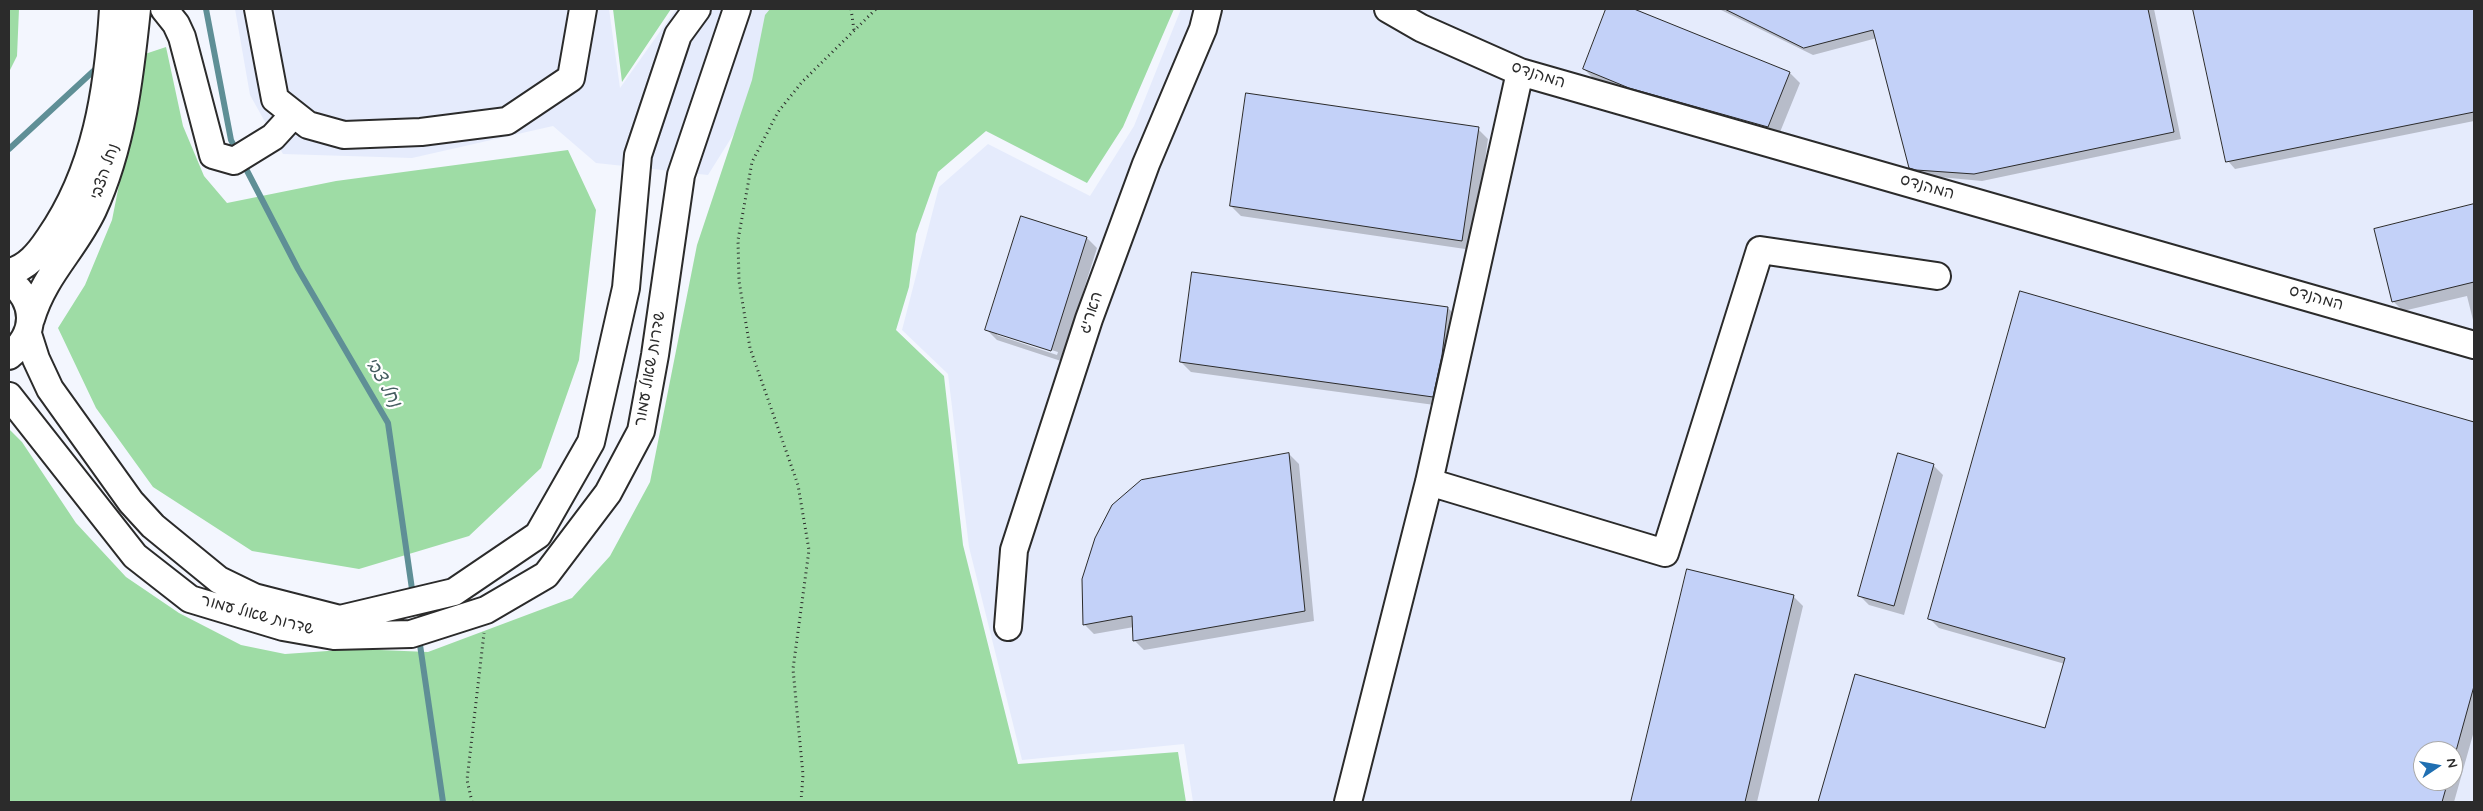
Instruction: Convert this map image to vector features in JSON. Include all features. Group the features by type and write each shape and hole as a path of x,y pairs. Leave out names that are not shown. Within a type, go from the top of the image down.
{"street":[{"name":"נחל הצבי","path":"9,272 27,264 41,250 72,201 84,173 95,136 105,89 113,9"},
{"name":"נחל הצבי","path":"29,327 38,297 92,211 105,180 117,142 127,93 137,9"},
{"path":"164,9 176,24 182,37 214,155 234,161 273,137 294,114"},
{"path":"258,9 275,99 308,125 344,135 421,132 508,121 571,78 583,9"},
{"name":"שדרות שאול עמור","path":"9,280 20,289 28,304 29,327 36,359 50,389 131,502 153,526 219,580 254,597 340,619 454,592 538,534 591,442 626,288 638,155 678,35 696,9"},
{"name":"שדרות שאול עמור","path":"9,396 135,556 190,599 283,627 334,636 411,634 486,610 546,574 608,493 641,431 655,355 681,176 737,9"},
{"name":"האריג","path":"1008,627 1014,550 1089,319 1146,164 1203,29 1208,9"},
{"name":"המהנדס","path":"1388,9 1420,28 1520,72 2474,345"},
{"path":"1348,802 1429,482 1520,72"},
{"path":"1429,482 1665,553 1760,250 1937,276"},
{"path":"9,356 20,347 29,327"}],"path":[{"path":"851,9 854,30"},
{"path":"802,802 803,775 793,669 809,550 798,486 750,348 739,282 738,240 752,162 778,112 802,82 876,9"},
{"path":"472,802 467,780 486,610"}],"shaded area":[{"path":"235,9 609,9 620,88 676,9 812,9 708,175 596,163 553,126 412,158 283,154 250,95"},
{"path":"1181,9 2474,9 2474,802 1193,802 1184,744 1022,760 969,547 948,374 902,330 939,187 988,144 1090,196 1134,126"}],"green space":[{"path":"9,9 19,9 17,56 9,72"},
{"path":"613,9 671,9 622,82"},
{"path":"770,9 1174,9 1123,127 1087,183 986,131 938,172 916,234 909,287 896,330 944,376 963,545 1018,764 1178,752 1186,802 9,802 9,429 22,442 76,523 126,577 179,613 241,645 285,654 356,649 428,652 572,598 610,556 650,482 697,245 752,80 765,15"},
{"path":"166,47 183,126 204,176 227,203 336,181 568,150 596,210 579,360 541,468 469,536 359,569 252,551 153,487 96,408 58,328 85,285 112,220 145,54"}],"building":[{"path":"1606,9 1634,9 1790,72 1768,127 1629,88 1583,69"},
{"path":"1725,9 2148,9 2174,132 1974,174 1916,170 1909,168 1873,30 1804,48"},
{"path":"2193,9 2474,9 2474,112 2226,162"},
{"path":"1246,93 1479,127 1462,241 1230,206"},
{"path":"2474,204 2474,282 2392,302 2374,229"},
{"path":"1021,216 1087,237 1051,351 985,330"},
{"path":"1192,272 1448,307 1442,355 1433,397 1180,362"},
{"path":"2020,291 2474,422 2474,686 2459,741 2413,741 2413,791 2445,791 2442,802 1818,802 1855,674 2045,728 2065,658 1928,619"},
{"path":"1289,453 1305,611 1133,641 1132,616 1083,625 1082,579 1095,538 1112,505 1141,480"},
{"path":"1898,453 1934,464 1894,606 1858,596"},
{"path":"1687,569 1794,595 1745,802 1631,802"}],"waterway":[{"name":"נחל צבי","path":"206,9 231,140 237,152"},
{"path":"9,149 100,65"},
{"name":"נחל צבי","path":"243,163 298,269 388,423 413,596"},
{"name":"נחל צבי","path":"419,638 443,802"}]}
